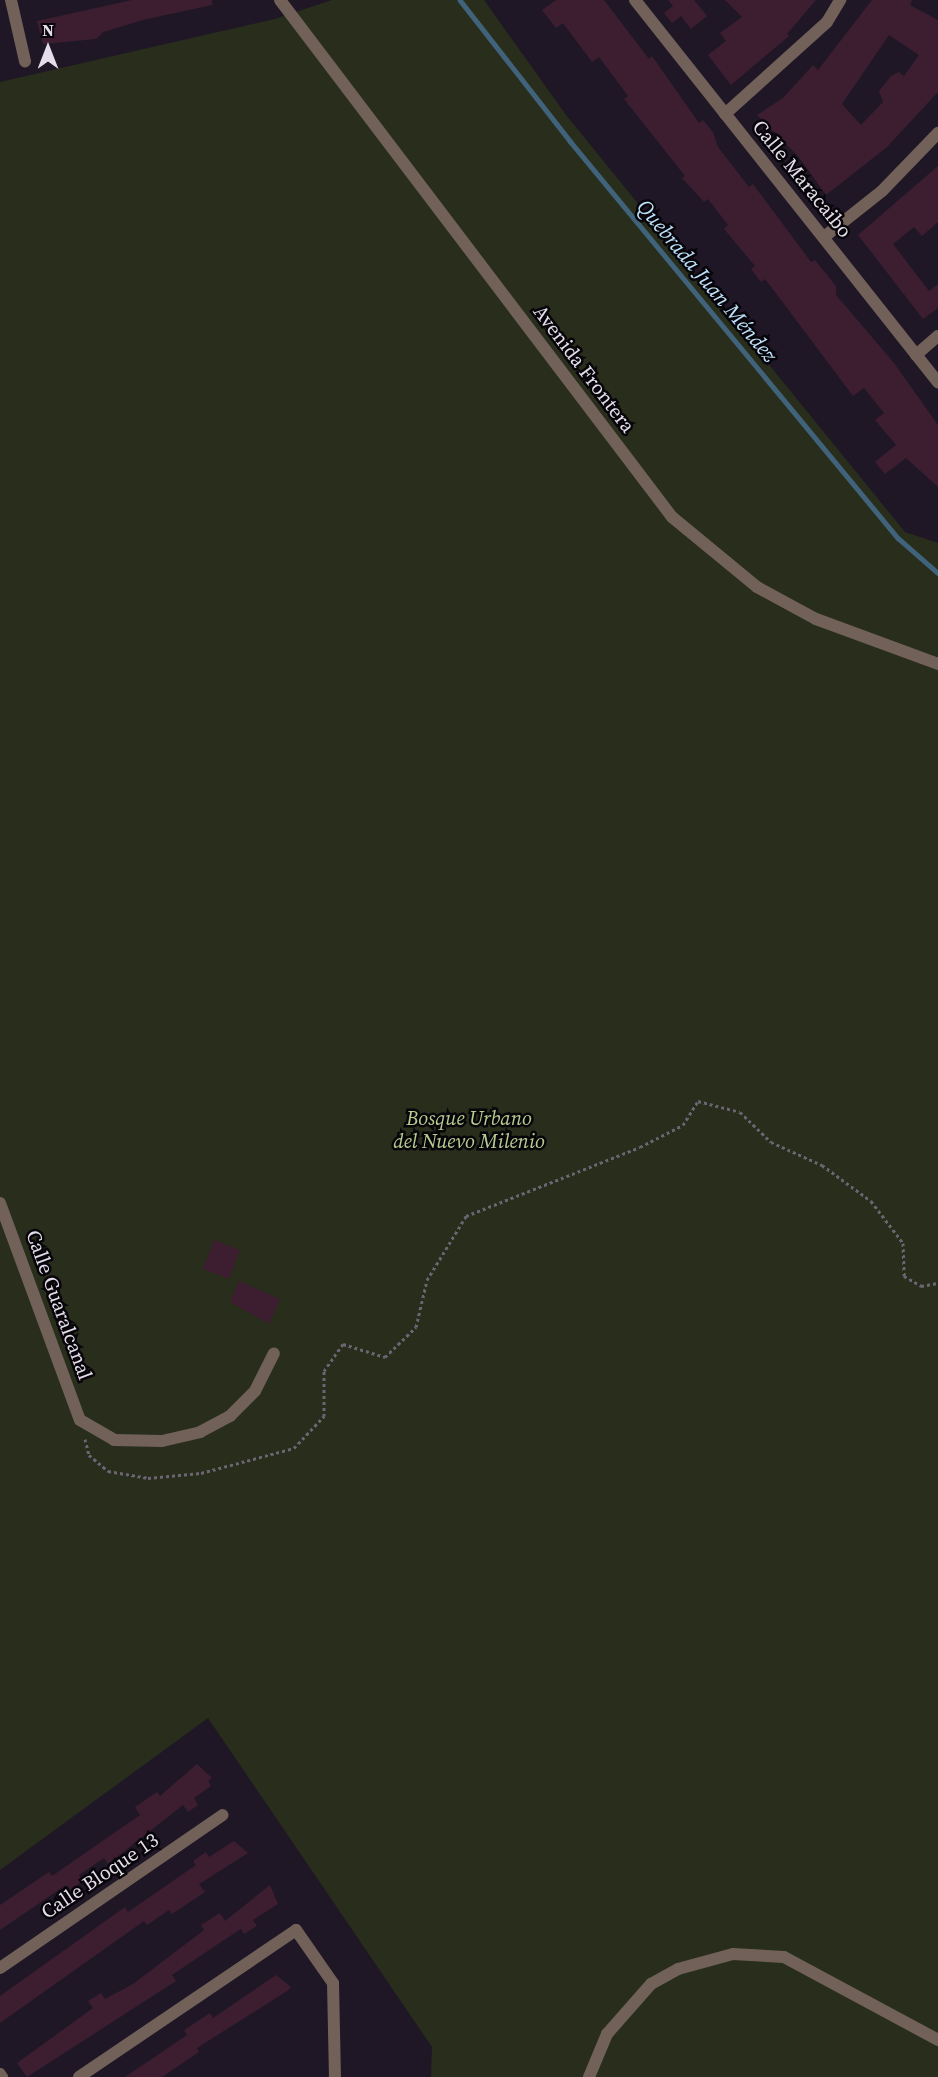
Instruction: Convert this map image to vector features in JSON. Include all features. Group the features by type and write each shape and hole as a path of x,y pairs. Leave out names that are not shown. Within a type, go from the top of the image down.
{"street":[{"path":"0,2 9,0 25,61"},
{"name":"Avenida Frontera","path":"280,0 672,517 757,586 796,608 938,664"},
{"name":"Calle Maracaibo","path":"635,0 938,382"},
{"path":"725,114 827,22 840,0"},
{"path":"824,237 882,191 938,134"},
{"path":"916,355 938,336"},
{"name":"Calle Guaralcanal","path":"0,1203 80,1420"},
{"path":"80,1420 114,1440 162,1441 200,1432 230,1416 255,1391 274,1353"},
{"name":"Calle Bloque 13","path":"0,1968 223,1815"},
{"path":"79,2077 296,1930 333,1983 335,2077"},
{"path":"589,2077 607,2034 651,1984 678,1969 733,1954 784,1957 938,2040"}],"path":[{"path":"80,1420 89,1455 108,1472 148,1478 201,1473 294,1448 324,1416 324,1371 343,1344 385,1357 416,1327 427,1280 466,1216 640,1147 683,1125 698,1101 741,1112 771,1142 822,1166 871,1201 903,1243 904,1276 921,1286 938,1282"}],"green space":[{"name":"Bosque Urbano del Nuevo Milenio","path":"332,0 484,0 566,115 905,532 938,543 938,2077 431,2077 432,2047 208,1718 0,1870 0,82 275,19"}],"building":[{"path":"132,0 212,0 212,5 143,20 103,32 96,39 43,44 37,21"},
{"path":"556,0 604,0 649,59 652,56 699,123 703,120 713,132 718,147 749,187 753,184 811,262 815,260 836,286 836,295 894,363 938,425 938,487 906,458 885,474 875,462 896,445 875,420 884,413 864,388 853,396 765,279 761,282 751,269 755,266 724,229 728,225 708,199 704,202 682,178 685,176 624,99 628,96 599,57 592,62 563,23 556,28 542,10"},
{"path":"668,0 694,0 707,16 691,29 681,16 672,23 664,13 673,6"},
{"path":"725,0 816,0 787,34 789,36 731,85 708,55 726,41 720,33 742,17"},
{"path":"872,0 912,0 910,5 938,20 938,92 887,147 826,195 798,156 757,115 783,98 813,65 818,70","holes":["889,35 919,55 904,76 899,72 891,76 879,91 883,102 861,125 842,104"]},
{"path":"938,166 938,222 922,236 914,227 893,244 929,291 938,284 938,308 923,319 858,235"},
{"path":"214,1240 240,1250 229,1279 203,1269"},
{"path":"239,1281 280,1299 269,1324 230,1302"},
{"path":"197,1764 212,1778 208,1781 211,1786 194,1798 198,1805 188,1812 183,1805 108,1864 104,1858 79,1875 83,1881 70,1890 66,1885 0,1930 0,1905 49,1872 52,1876 140,1815 135,1807 157,1792 160,1796"},
{"path":"234,1841 248,1853 199,1884 205,1892 172,1914 169,1910 147,1925 144,1921 0,2023 0,1996 125,1907 128,1912 196,1865 193,1861 206,1852 209,1857"},
{"path":"270,1885 278,1904 253,1920 257,1926 244,1934 241,1929 218,1944 172,1975 176,1981 27,2077 17,2063 93,2008 88,2001 101,1993 105,1999 133,1984 204,1930 201,1925 220,1913 225,1921"},
{"path":"276,1975 291,1987 287,1991 197,2048 199,2052 162,2077 125,2077 187,2035 184,2030 210,2013 213,2018"}],"waterway":[{"name":"Quebrada Juan Méndez","path":"460,0 570,141 898,538 938,573"}]}
